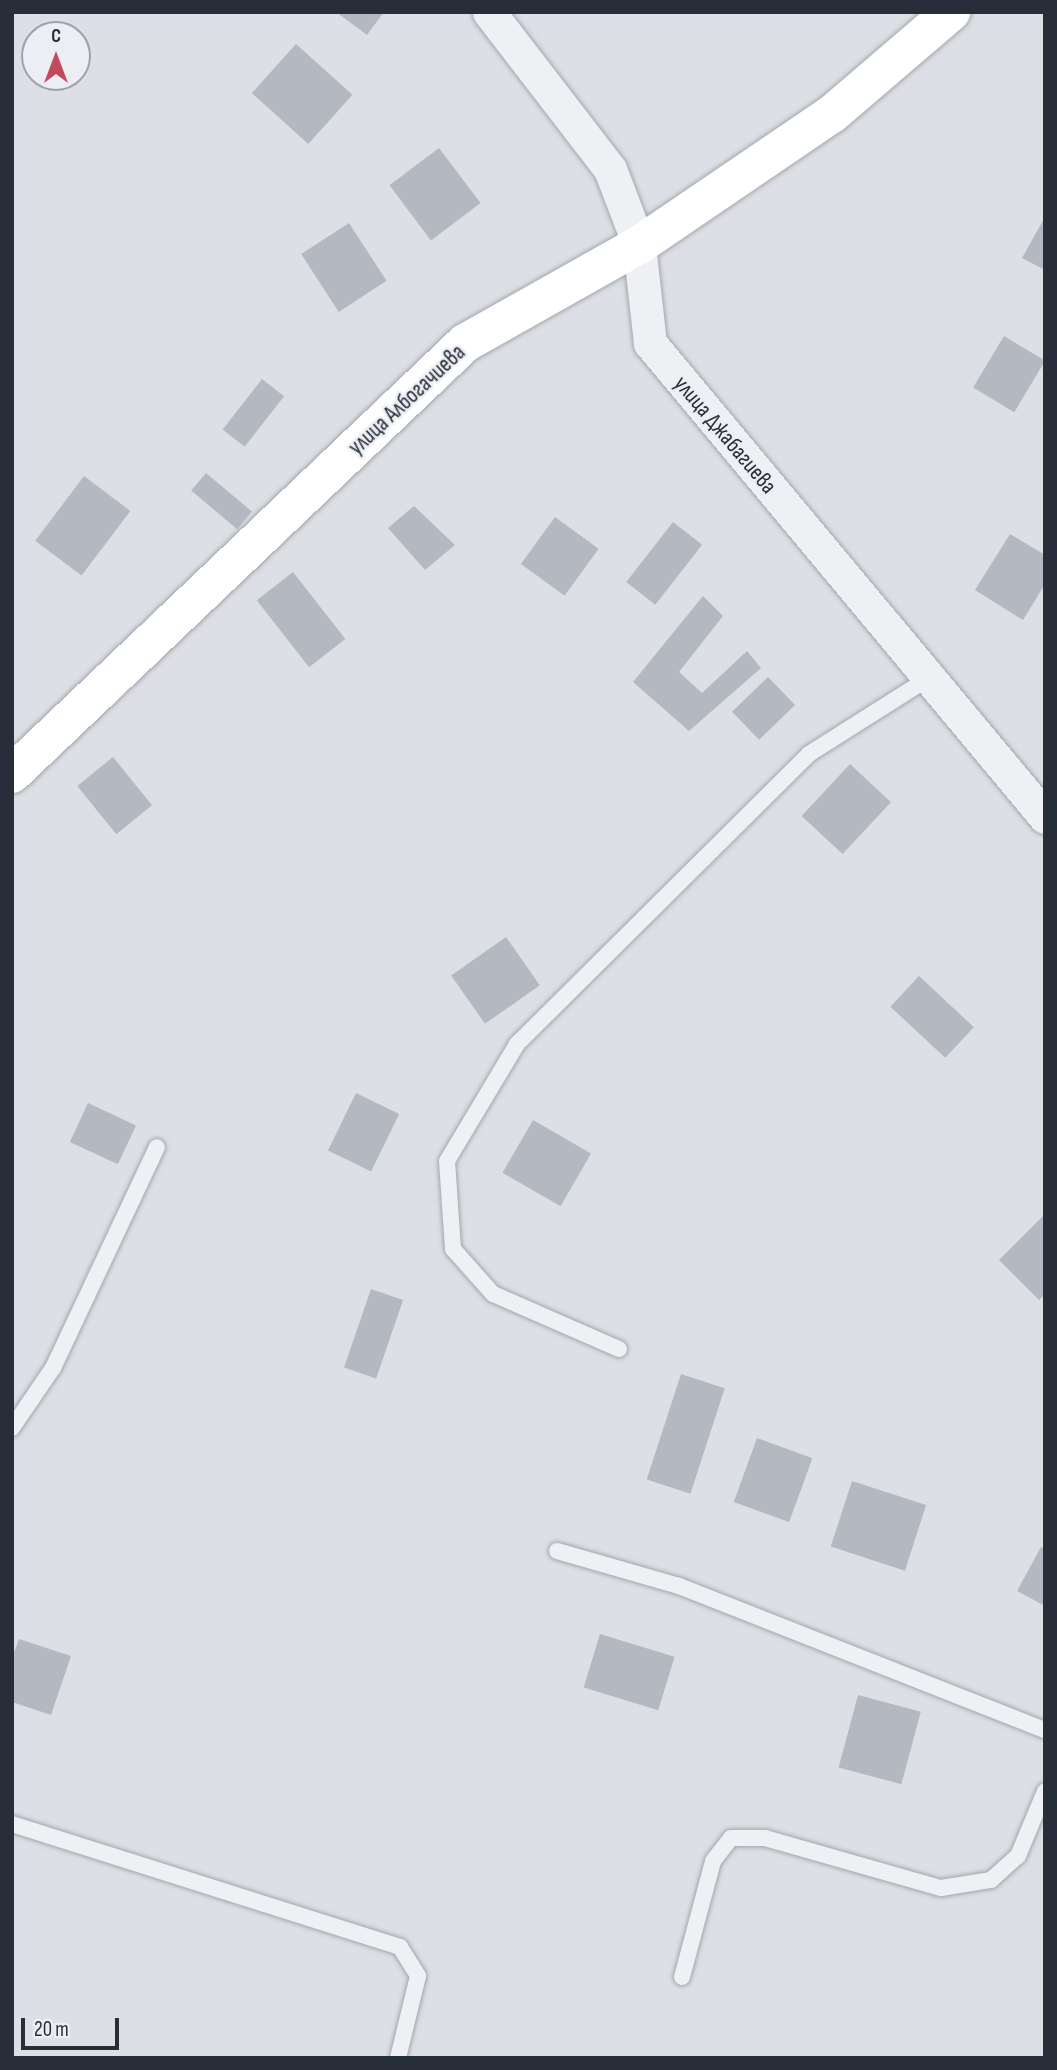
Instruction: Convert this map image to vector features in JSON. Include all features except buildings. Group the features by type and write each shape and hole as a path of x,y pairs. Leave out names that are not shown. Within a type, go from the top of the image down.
{"street":[{"name":"улица Джабагиева","path":"489,12 610,169 639,245 650,344 927,679 1045,817"},
{"name":"улица Албогачиева","path":"12,774 465,344 639,245 832,114 951,12"}],"lane":[{"path":"619,1349 493,1294 453,1249 447,1161 517,1044 809,754 927,679"},
{"path":"12,1428 53,1367 157,1147"},
{"path":"557,1551 678,1586 1045,1730"},
{"path":"682,1977 713,1861 731,1838 765,1838 941,1888 992,1880 1017,1856 1045,1791"},
{"path":"12,1824 400,1947 418,1976 398,2058"}]}
